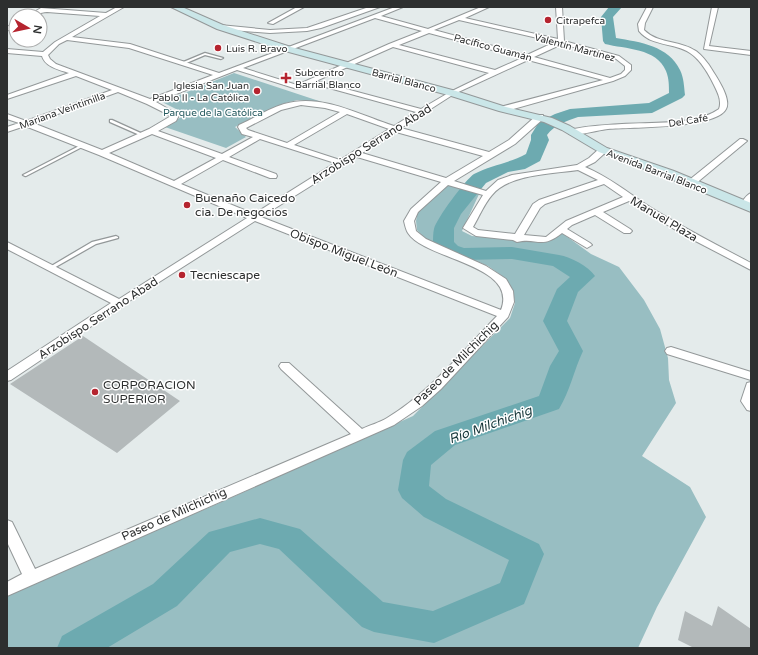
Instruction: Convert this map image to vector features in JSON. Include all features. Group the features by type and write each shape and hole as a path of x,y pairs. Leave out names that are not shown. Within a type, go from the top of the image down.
{"street":[{"path":"102,153 152,131 173,119 175,115 150,102 74,74 47,61 44,57 49,48 121,7"},
{"name":"Barrial Blanco","path":"175,7 220,27 288,50 347,64 452,93 503,109 544,118 569,130"},
{"path":"271,23 301,7"},
{"path":"220,27 263,30 303,30 318,27 371,8 378,7"},
{"path":"150,102 400,7"},
{"path":"237,68 295,87 300,86 310,80 426,30 486,7"},
{"path":"559,7 562,42"},
{"name":"Del Café","path":"569,130 659,124 705,119 718,114 723,109 724,103 719,89 697,54 655,39 642,31 640,27 641,23 650,7"},
{"path":"715,7 706,48 751,53"},
{"path":"48,10 106,15"},
{"name":"Pacífico Guamán","path":"374,16 531,57 611,80"},
{"name":"Valentín Martínez","path":"458,18 562,42 617,57 628,65 628,70 623,75 611,80 503,109"},
{"path":"66,38 130,46 219,75"},
{"name":"Arzobispo Serrano Abad","path":"7,377 119,303 452,93 562,42"},
{"path":"392,45 497,73"},
{"path":"7,51 45,54"},
{"path":"7,98 74,74"},
{"path":"310,80 423,112"},
{"name":"Mariana Veintimilla","path":"7,130 117,90"},
{"path":"342,163 245,132 242,127 280,108 290,105 311,104 345,112 394,129 489,155"},
{"path":"289,145 345,112"},
{"name":"Obispo Miguel León","path":"7,116 102,153 255,218 504,316"},
{"name":"Paseo de Milchichig","path":"7,589 31,577 285,466 360,436 390,422 418,403 437,386 504,316 509,302 508,291 502,281 482,268 423,241 412,232 410,221 414,210 489,155 515,140 544,118"},
{"name":"Avenida Barrial Blanco","path":"569,130 603,150 749,203"},
{"path":"152,131 273,176"},
{"path":"174,184 259,136"},
{"path":"691,183 742,141"},
{"path":"603,150 580,167 507,179 501,182 484,193 469,226 470,230 476,233 545,240 549,239 569,224 629,198"},
{"path":"356,154 484,193"},
{"name":"Manuel Plaza","path":"580,167 606,180 629,198 670,224 751,267"},
{"path":"517,238 536,206 542,202 606,180"},
{"path":"596,212 627,231"},
{"path":"561,229 587,246"},
{"path":"7,245 119,303"},
{"path":"670,351 751,376"},
{"path":"285,366 360,436"},
{"path":"751,386 747,401 751,407"},
{"path":"7,526 31,577"}],"lane":[{"path":"183,63 205,54 221,58"},
{"path":"111,120 143,135"},
{"path":"25,175 82,146"},
{"path":"50,268 94,243 116,237"}],"green space":[{"name":"Parque de la Católica","path":"234,73 322,102 297,100 282,104 235,127 246,137 226,148 165,127 186,114 162,102"},
{"path":"450,184 480,192 462,231 472,236 546,242 562,233 591,254 619,267 644,300 660,329 668,358 669,380 676,403 642,456 690,487 706,517 657,607 638,648 7,648 7,590 208,508 413,416 510,318 515,303 513,292 505,278 488,266 425,239 417,230 416,221 418,210"}],"building":[{"name":"CORPORACION SUPERIOR","path":"83,336 180,401 117,453 10,384"},
{"path":"718,606 751,629 751,648 694,648 678,640 685,611 712,626"}],"waterway":[{"name":"Río Milchichig","path":"75,648 165,595 220,541 260,531 289,538 374,616 434,627 512,593 528,554 435,508 413,490 417,460 445,438 550,402 563,366 571,351 555,321 568,289 584,276 559,261 512,253 464,254 451,251 443,244 444,228 452,213 479,179 503,168 519,165 534,157 540,140 539,135 545,126 561,117 576,112 652,108 677,95 673,70 662,56 646,48 610,41 607,17 616,7"}],"place":[{"name":"Citrapefca","path":"548,20"},
{"name":"Luis R. Bravo","path":"218,48"},
{"name":"Subcentro Barrial Blanco","path":"286,78"},
{"name":"Iglesia San Juan Pablo II - La Católica","path":"257,91"},
{"name":"Buenaño Caicedo cia. De negocios","path":"187,205"},
{"name":"Tecniescape","path":"182,275"},
{"name":"CORPORACION SUPERIOR","path":"95,392"}]}
